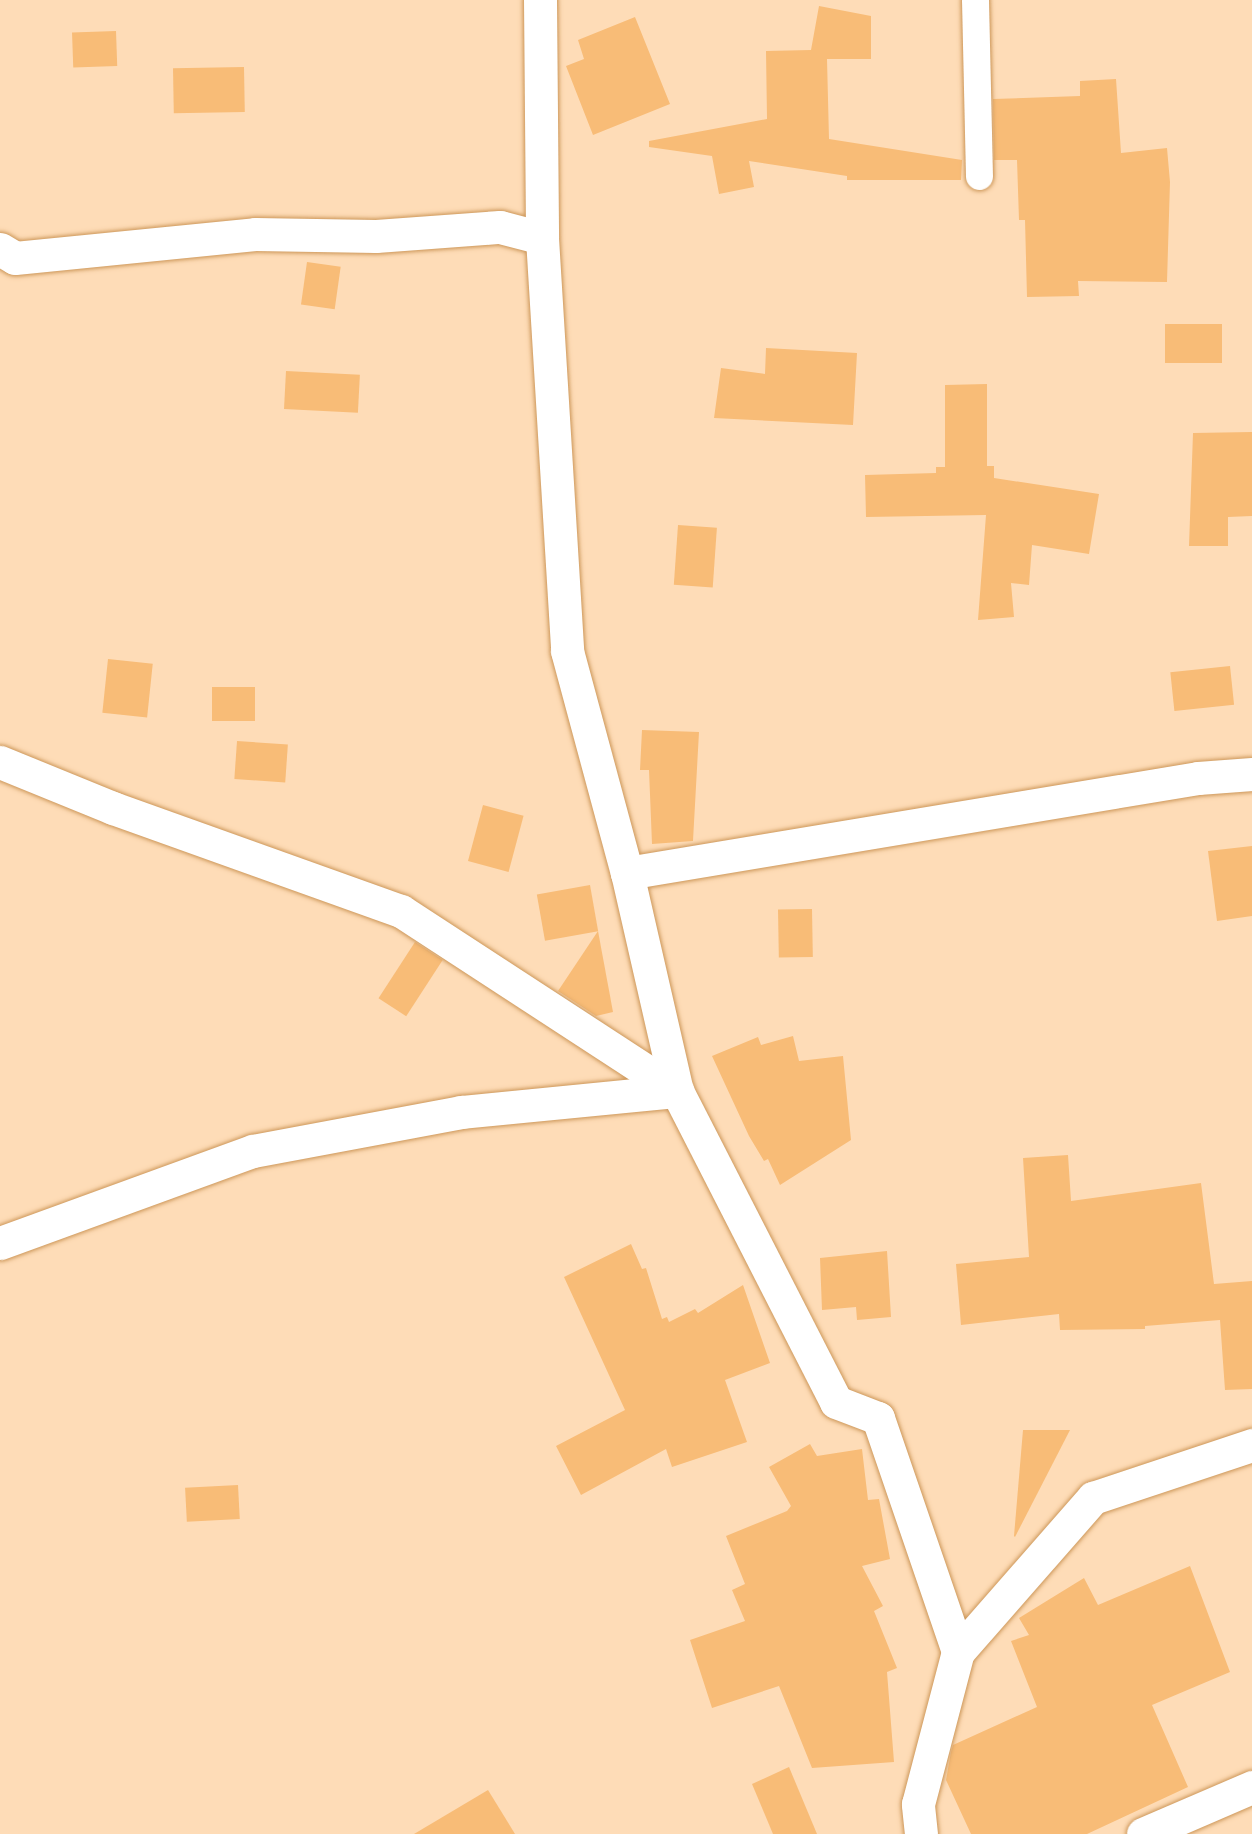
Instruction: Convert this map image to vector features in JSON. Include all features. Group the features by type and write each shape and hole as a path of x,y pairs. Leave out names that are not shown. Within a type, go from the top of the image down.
{"street":[{"path":"540,0 542,238 567,651 627,873 677,1091 836,1402 878,1418 958,1652"},
{"path":"0,249 15,258 255,234 376,236 500,227 542,238"},
{"path":"0,762 114,808 401,911 677,1091"},
{"path":"627,873 1198,778 1252,774"},
{"path":"0,1243 252,1151 461,1112 677,1091"},
{"path":"921,1834 918,1804 958,1652 1093,1498 1252,1445"},
{"path":"1143,1834 1252,1787"}],"lane":[{"path":"975,0 980,176"}],"building":[{"path":"819,6 871,16 871,59 827,59 829,139 962,160 961,180 847,180 847,176 749,161 754,187 719,194 712,156 649,147 649,141 767,119 766,51 811,50"},
{"path":"635,17 670,104 593,135 566,66 584,59 578,40"},
{"path":"116,31 117,66 73,68 72,33"},
{"path":"244,67 245,112 174,113 173,68"},
{"path":"1116,79 1121,153 1167,148 1170,182 1167,282 1078,281 1079,296 1027,297 1025,220 1019,220 1017,160 994,160 993,99 1080,96 1080,81"},
{"path":"307,262 341,267 335,309 301,305"},
{"path":"1165,324 1222,324 1222,363 1165,363"},
{"path":"766,348 857,353 853,425 714,418 721,368 765,374"},
{"path":"286,371 360,375 358,413 284,409"},
{"path":"987,384 987,466 994,466 994,478 1099,494 1089,554 1032,545 1029,585 1011,583 1014,617 978,620 986,515 866,517 865,475 936,473 936,467 945,467 945,385"},
{"path":"1252,432 1252,516 1228,517 1228,546 1189,546 1193,433"},
{"path":"678,525 717,528 713,588 674,585"},
{"path":"108,659 153,664 147,717 102,713"},
{"path":"1230,666 1234,705 1174,711 1170,672"},
{"path":"212,687 255,687 255,721 212,721"},
{"path":"642,730 699,732 693,841 652,844 649,770 640,770"},
{"path":"237,741 288,745 285,782 234,779"},
{"path":"483,805 524,816 509,872 468,861"},
{"path":"1252,846 1252,916 1217,921 1208,851"},
{"path":"590,885 598,931 545,941 537,894"},
{"path":"812,909 813,957 779,958 778,910"},
{"path":"598,931 613,1012 596,1016 558,991"},
{"path":"415,942 443,960 406,1016 379,998"},
{"path":"793,1036 799,1061 843,1056 851,1140 780,1185 768,1159 764,1161 749,1136 712,1056 758,1037 761,1045"},
{"path":"1068,1155 1071,1201 1201,1183 1214,1284 1252,1281 1252,1389 1225,1390 1220,1320 1145,1326 1145,1329 1060,1330 1059,1314 961,1325 956,1264 1029,1257 1023,1158"},
{"path":"631,1244 642,1269 646,1268 662,1319 667,1317 669,1322 695,1309 698,1313 743,1285 770,1363 725,1380 747,1442 672,1467 666,1449 581,1495 556,1446 625,1410 564,1277"},
{"path":"887,1251 891,1317 857,1320 856,1307 822,1310 820,1258"},
{"path":"1023,1430 1070,1430 1015,1537 1014,1536"},
{"path":"810,1444 817,1456 862,1449 868,1500 879,1499 890,1559 862,1566 883,1606 874,1611 897,1668 887,1672 894,1762 812,1768 779,1686 712,1708 690,1640 745,1621 732,1590 745,1584 726,1536 787,1511 791,1506 769,1467"},
{"path":"238,1485 240,1519 187,1522 185,1488"},
{"path":"1190,1566 1230,1672 1152,1705 1188,1787 1087,1834 971,1834 946,1780 951,1752 953,1745 1037,1707 1011,1641 1029,1635 1019,1618 1084,1578 1098,1605"},
{"path":"789,1767 817,1834 773,1834 752,1784"},
{"path":"488,1790 515,1834 414,1834"}]}
